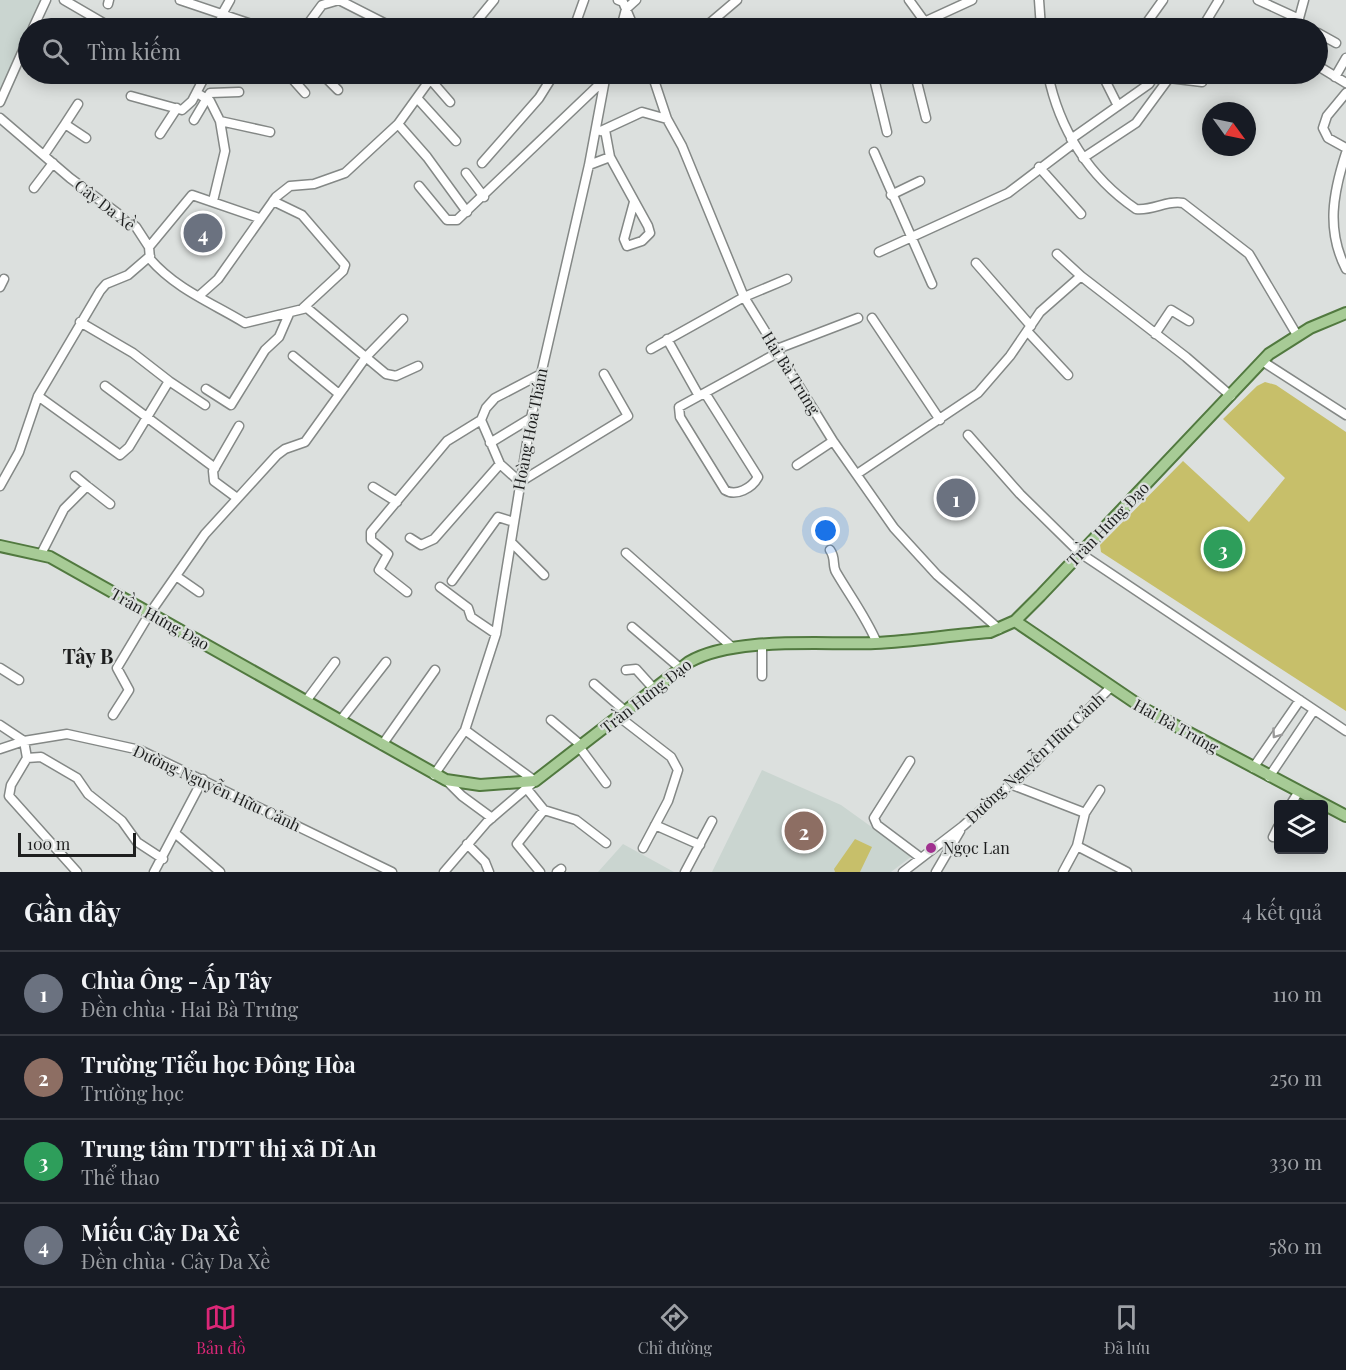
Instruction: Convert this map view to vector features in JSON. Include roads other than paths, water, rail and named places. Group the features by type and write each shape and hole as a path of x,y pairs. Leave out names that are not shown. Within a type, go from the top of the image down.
{"main road":[{"name":"Trần Hưng Đạo","path":"0,546 41,554 150,613 434,775 446,780 486,785 531,785 680,668 702,654 733,648 762,646 877,643 999,629 1015,621 1262,361 1297,335 1346,313"},
{"name":"Hai Bà Trưng","path":"1015,621 1110,688 1269,777 1346,816"}],"street":[{"path":"38,18 46,0"},
{"path":"64,0 95,18"},
{"path":"180,0 228,18"},
{"path":"221,16 230,0"},
{"path":"312,18 322,5 339,0 374,18"},
{"path":"479,18 494,0"},
{"path":"578,18 584,0"},
{"path":"623,3 636,0"},
{"path":"716,18 737,0"},
{"path":"909,0 922,18"},
{"path":"934,18 972,0"},
{"path":"1039,0 1040,18"},
{"path":"1150,18 1162,0"},
{"path":"1208,18 1219,0"},
{"path":"1258,0 1297,18 1304,0"},
{"path":"622,18 623,3"},
{"path":"623,3 630,18"},
{"path":"1328,39 1336,43"},
{"path":"1335,76 1346,58"},
{"path":"0,102 18,62"},
{"path":"1328,72 1346,83"},
{"path":"131,96 177,108 187,108 201,84"},
{"path":"297,84 305,93"},
{"path":"332,84 338,90"},
{"path":"200,295 208,290 229,265 273,201 290,186 314,184 345,173 398,124 427,84"},
{"path":"438,84 450,102"},
{"path":"482,163 539,98 548,84"},
{"path":"419,186 447,220 457,220 598,84"},
{"name":"Hoàng Hoa Thám","path":"434,775 465,730 496,634 539,375 589,165 604,84"},
{"name":"Hai Bà Trưng","path":"656,84 668,119 682,146 744,297 833,441 894,528 925,562 999,629"},
{"path":"875,84 887,132"},
{"path":"918,84 926,118"},
{"path":"1049,84 1056,111 1083,158 1136,209 1153,208 1173,202 1183,203 1242,247 1260,268 1297,335"},
{"path":"1107,84 1118,106"},
{"path":"879,252 1008,193 1072,141 1149,84"},
{"path":"1083,158 1136,123 1164,84"},
{"path":"194,120 206,97 212,93 239,92"},
{"path":"197,93 206,97 213,105 220,121 225,150 213,201"},
{"path":"1346,93 1327,116 1323,128 1328,138 1346,148"},
{"path":"417,98 456,141"},
{"path":"44,155 78,104"},
{"path":"160,134 177,108"},
{"path":"595,133 642,112 653,113 668,119"},
{"name":"Cây Da Xề","path":"0,118 136,227 149,252 174,284 200,295 245,324 289,314 303,308 343,272 345,266 302,215 273,201"},
{"path":"220,121 270,132"},
{"path":"66,124 86,138"},
{"path":"398,124 427,156 467,212"},
{"path":"605,129 610,157 634,202 650,233 642,241 627,246 624,238 634,202"},
{"path":"874,152 932,284"},
{"path":"1346,153 1335,186 1332,228 1346,269"},
{"path":"589,165 610,157"},
{"path":"34,188 54,163"},
{"path":"1039,167 1081,214"},
{"path":"466,173 484,196"},
{"path":"891,195 920,181"},
{"path":"0,486 19,452 38,396 80,322 106,284 128,275 149,252 190,196 213,201 260,218"},
{"path":"1057,254 1081,276 1231,396"},
{"path":"976,263 1068,375"},
{"path":"857,474 978,393 1010,356 1040,312 1081,276"},
{"path":"651,349 744,297 788,279"},
{"path":"303,308 311,311 391,376 418,366"},
{"path":"1155,334 1171,310 1189,321"},
{"path":"206,389 231,405 265,350 282,331 289,314"},
{"path":"667,339 702,395 756,474 757,479 750,486 732,494 725,490 680,417 679,407 702,395 778,351 858,318"},
{"path":"872,318 940,420"},
{"path":"113,715 129,690 117,668 150,613 205,534 285,449 305,442 366,357 403,319"},
{"path":"80,322 132,354 205,405"},
{"path":"293,356 339,394"},
{"path":"1262,361 1346,415"},
{"path":"481,420 500,464 520,482 628,416 604,374"},
{"path":"407,592 379,570 388,555 370,538 447,441 481,420 486,408 495,398 539,375"},
{"path":"38,396 120,455 129,447 169,381"},
{"path":"105,386 147,415 215,468"},
{"path":"490,443 531,418"},
{"path":"237,498 214,481 215,468 239,426"},
{"path":"968,435 1020,494 1080,553 1346,731"},
{"path":"797,465 833,441"},
{"path":"410,538 421,545 430,542 500,464"},
{"path":"75,476 110,504"},
{"path":"41,554 64,509 87,486"},
{"path":"373,487 397,502"},
{"path":"452,581 498,517 514,522"},
{"path":"511,542 544,575"},
{"path":"830,550 835,558 834,570 857,604 877,643"},
{"path":"626,554 733,648"},
{"path":"176,576 199,592"},
{"path":"440,587 468,608 471,617 496,634"},
{"path":"632,627 680,668"},
{"path":"762,646 762,676"},
{"path":"306,701 334,662"},
{"path":"340,721 386,662"},
{"path":"0,668 20,680"},
{"path":"626,670 636,669 654,689"},
{"path":"382,745 435,670"},
{"path":"594,684 622,714 675,763 678,770 671,791 643,848"},
{"name":"Đường Nguyễn Hữu Cảnh","path":"903,872 963,826 1110,688"},
{"path":"1253,768 1300,700"},
{"path":"1269,777 1314,710"},
{"path":"551,720 581,747 606,783"},
{"path":"0,725 24,741 27,758 11,785 9,796 77,872"},
{"path":"465,730 531,785 544,810 576,820 606,843"},
{"name":"Đường Nguyễn Hữu Cảnh","path":"0,750 24,741 58,735 87,736 140,750 392,872"},
{"path":"27,758 40,757 77,778 88,794 122,821 137,842 163,859"},
{"path":"910,761 874,818 877,825 921,858"},
{"path":"154,872 163,859 203,779"},
{"path":"446,780 462,796 492,818"},
{"path":"1010,784 1085,813"},
{"path":"444,872 492,818 531,785"},
{"path":"1063,872 1077,846 1085,813 1100,790"},
{"path":"1293,800 1299,791"},
{"path":"540,872 517,844 544,810"},
{"path":"685,872 712,821"},
{"path":"655,825 699,845"},
{"path":"936,872 963,826"},
{"path":"176,834 220,872"},
{"path":"468,844 485,862 489,872"},
{"path":"1077,846 1127,872"}],"place":[{"name":"Miếu Cây Da Xề","path":"203,233"},
{"name":"Chùa Ông - Ấp Tây","path":"956,498"},
{"name":"Trung tâm TDTT thị xã Dĩ An","path":"1223,549"},
{"name":"Trường Tiểu học Đông Hòa","path":"804,831"},
{"name":"Ngọc Lan","path":"931,848"}],"district":[{"name":"Tây B","path":"88,657"}]}
